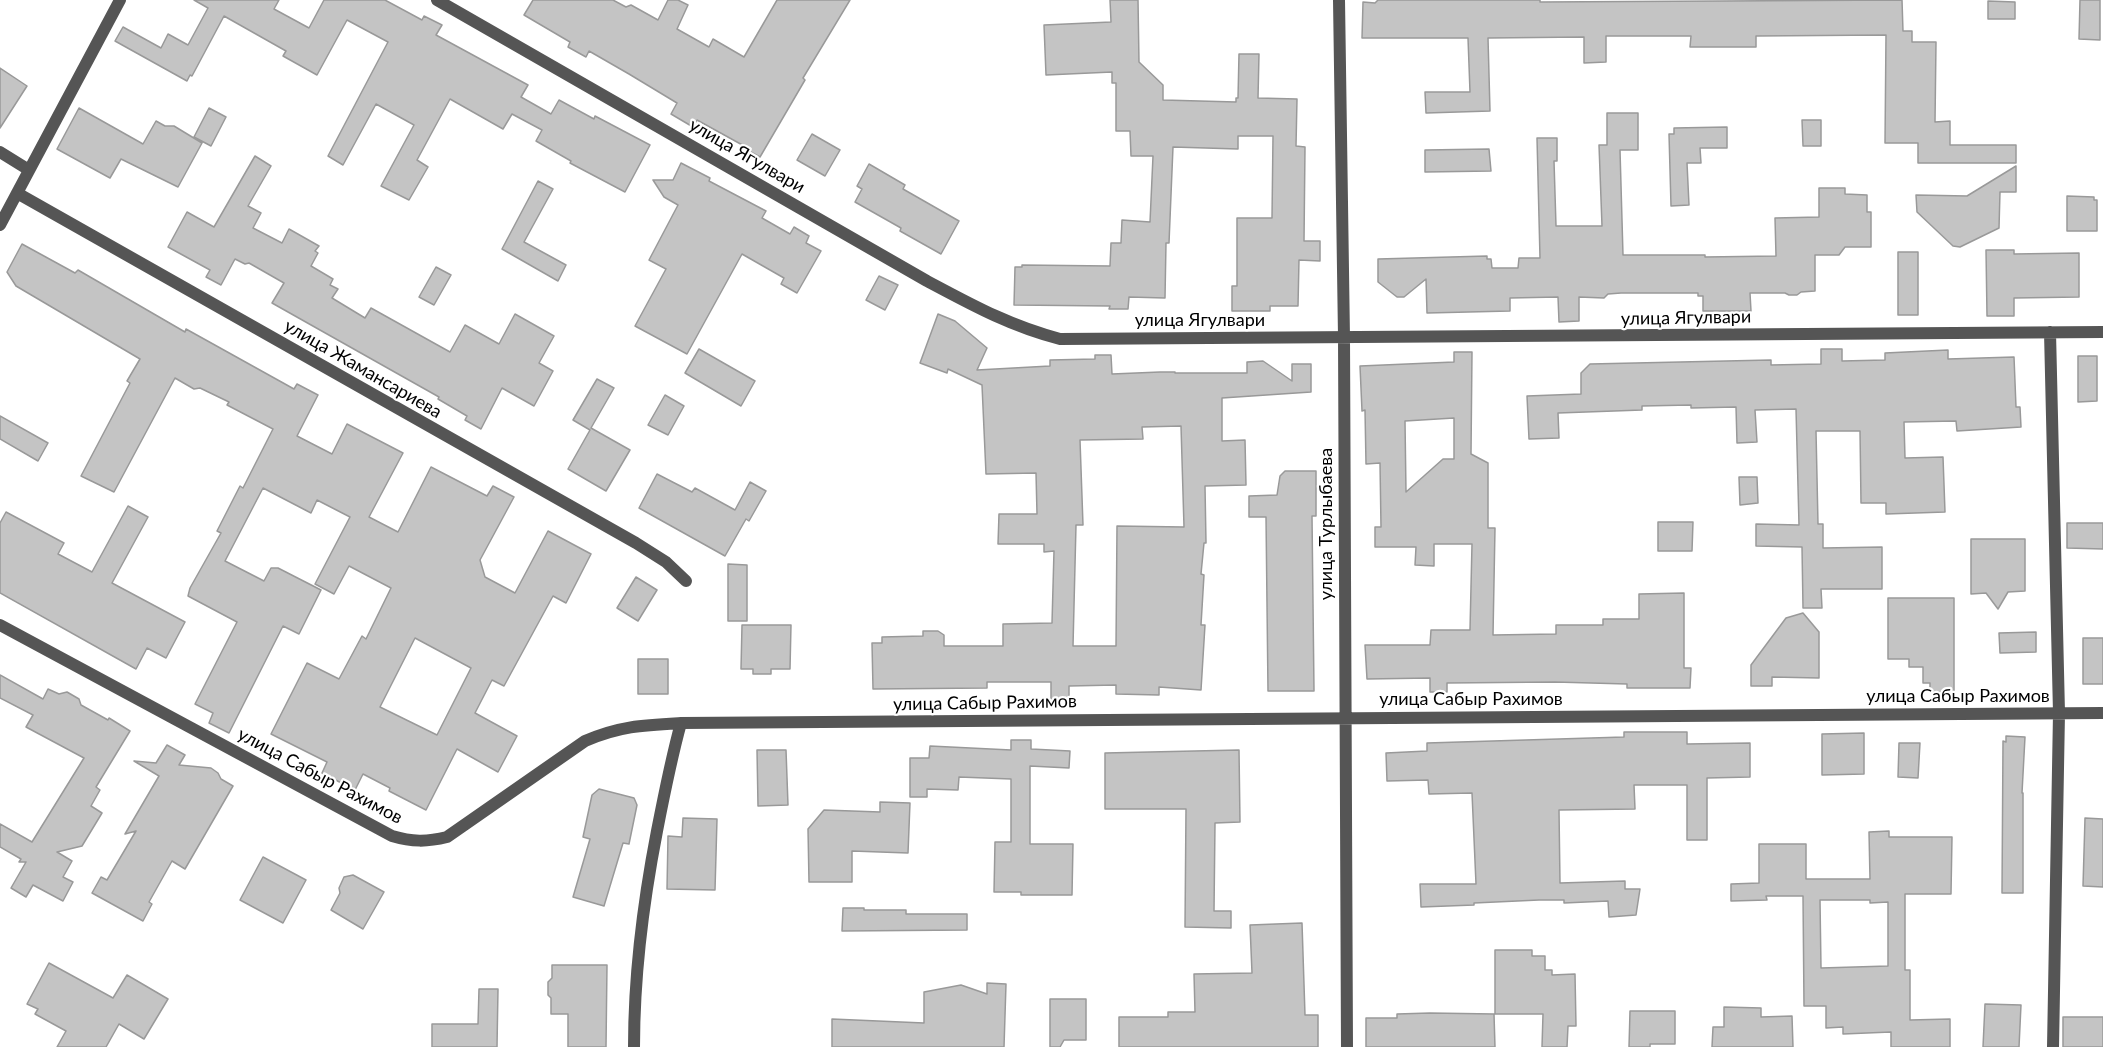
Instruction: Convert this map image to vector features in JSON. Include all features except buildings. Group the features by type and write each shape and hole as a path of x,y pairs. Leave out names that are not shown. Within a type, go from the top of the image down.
{"street":[{"path":"0,225 120,0"},
{"name":"улица Ягулвари","path":"437,0 927,281 994,316 1029,331 1060,339 2103,332"},
{"name":"улица Турлыбаева","path":"1339,0 1344,337 1347,1047"},
{"path":"0,152 29,170"},
{"name":"улица Жамансариева","path":"17,193 636,543 666,562 686,581"},
{"path":"2050,332 2059,713 2053,1047"},
{"name":"улица Сабыр Рахимов","path":"0,625 392,836 409,841 425,842 447,837 585,741 600,734 632,726 681,723 2103,713"},
{"path":"634,1047 634,1008 644,898 670,760 681,723"}]}
